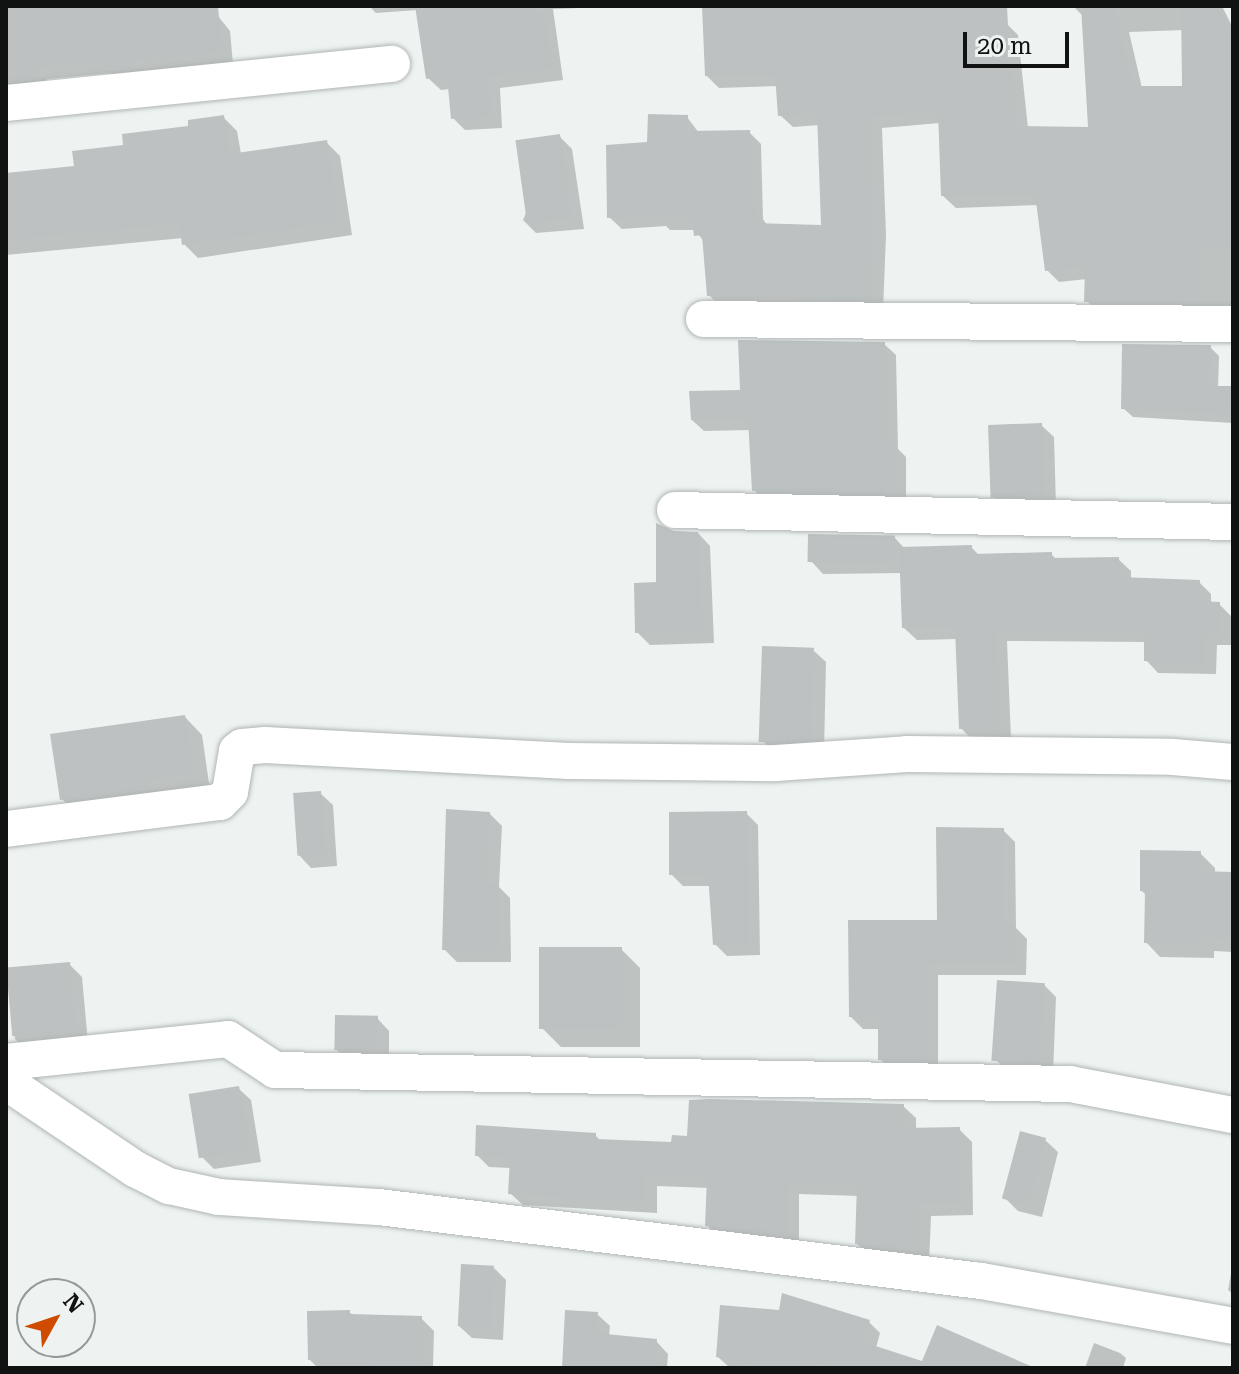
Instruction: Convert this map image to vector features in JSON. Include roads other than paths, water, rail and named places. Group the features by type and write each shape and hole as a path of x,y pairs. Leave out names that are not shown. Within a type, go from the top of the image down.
{"street":[{"path":"6,103 392,64"},
{"path":"704,319 1233,324"},
{"path":"675,510 1233,522"},
{"path":"6,829 220,802 230,792 237,751 242,747 265,745 569,761 776,763 907,754 1173,757 1233,762"},
{"path":"6,1062 228,1039 275,1070 1070,1084 1233,1115"},
{"path":"6,1082 135,1169 169,1186 219,1197 379,1207 981,1281 1233,1326"}]}
